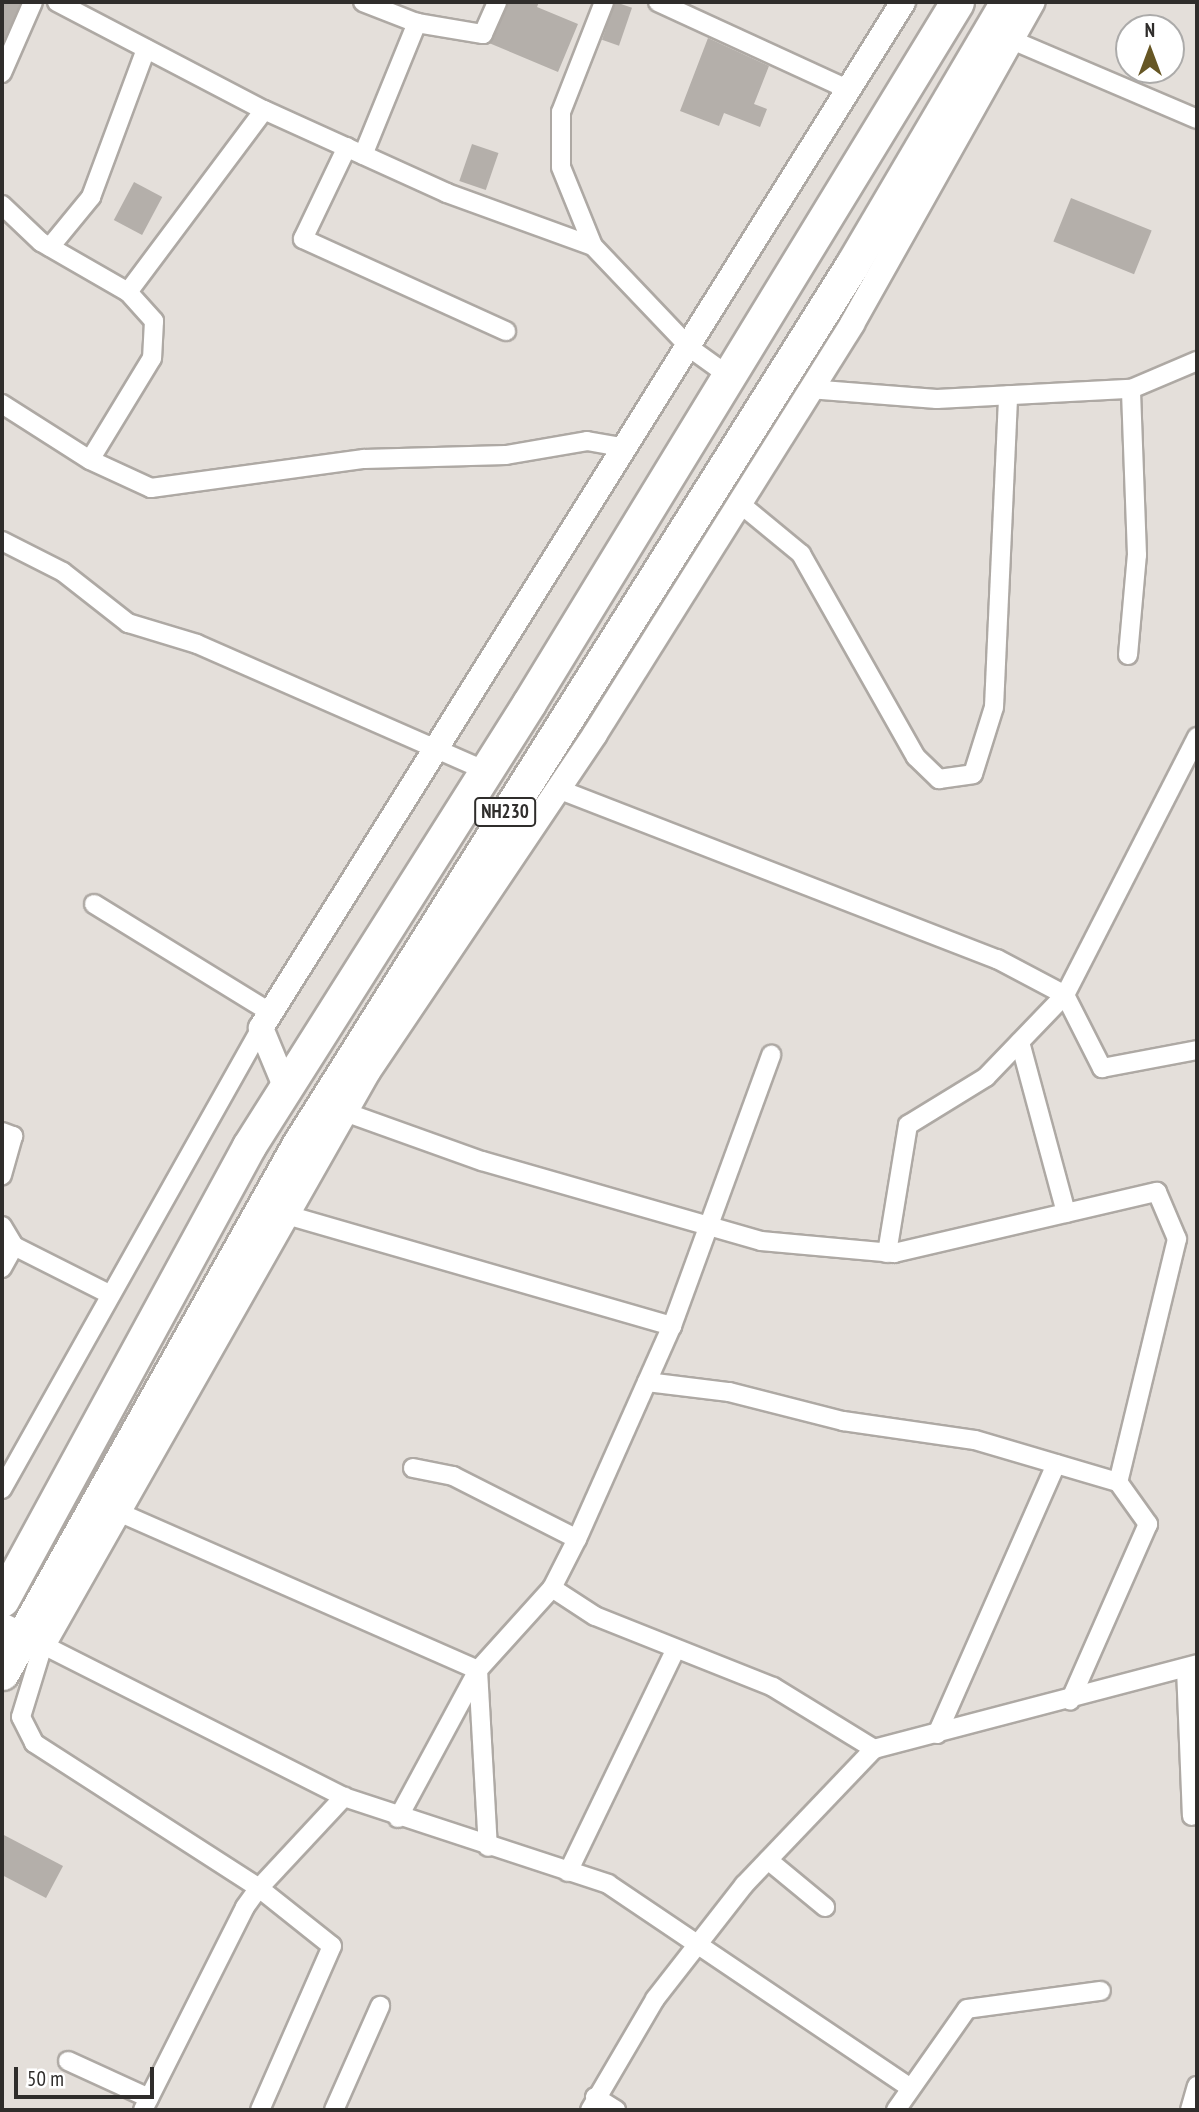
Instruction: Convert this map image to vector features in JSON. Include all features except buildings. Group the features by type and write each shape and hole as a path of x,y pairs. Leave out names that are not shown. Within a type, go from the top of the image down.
{"highway":[{"name":"NH230","path":"2,1600 285,1086 486,771 957,2"},
{"name":"NH230","path":"2,1673 355,1072 1007,2"}],"street":[{"path":"2,72 33,2"},
{"path":"57,2 264,110 447,194 593,246"},
{"path":"363,2 417,23 483,34 497,2"},
{"path":"604,2 561,112 561,167 593,246 690,348 729,376"},
{"path":"658,2 849,90"},
{"path":"2,1489 109,1294 266,1020 441,748 903,2"},
{"path":"260,2110 332,1946 259,1888 34,1744 22,1717 22,1635 116,1511 345,1112 355,1072 558,789 809,389 1033,2"},
{"path":"417,23 355,151 303,239 506,331"},
{"path":"1012,40 1197,119"},
{"path":"50,247 91,197 146,49"},
{"path":"128,292 264,110"},
{"path":"2,205 50,247 128,292 154,321 152,358 90,460"},
{"path":"809,389 937,399 1131,389 1197,361"},
{"path":"1128,655 1137,555 1131,389"},
{"path":"738,502 801,554 916,757 939,779 973,774 994,707 1008,395"},
{"path":"2,404 90,460 151,488 364,458 506,455 587,441 627,448"},
{"path":"749,427 765,457"},
{"path":"2,541 62,572 128,623 197,644 441,748 486,771"},
{"path":"887,1253 908,1125 986,1077 1065,995 1197,737"},
{"path":"558,789 997,959 1065,995 1102,1068 1197,1050"},
{"path":"93,904 266,1020 285,1086"},
{"path":"1020,1042 1066,1213"},
{"path":"398,1818 478,1670 552,1588 577,1539 672,1326 771,1055"},
{"path":"345,1112 482,1161 761,1241 887,1253 1157,1192 1177,1239 1118,1482"},
{"path":"2,1132 13,1136 2,1175"},
{"path":"286,1215 672,1326"},
{"path":"2,1226 14,1247 109,1294"},
{"path":"2,1268 14,1247"},
{"path":"648,1382 729,1392 843,1422 975,1440 1118,1482 1148,1524 1070,1700"},
{"path":"937,1734 1056,1464"},
{"path":"413,1468 453,1476 577,1539"},
{"path":"116,1511 478,1670"},
{"path":"552,1588 596,1616 675,1651 692,1651 773,1686 874,1749"},
{"path":"22,1635 344,1797 398,1818 608,1884 696,1946 910,2088"},
{"path":"568,1872 675,1651"},
{"path":"616,2110 593,2104 655,1999 768,1860 874,1749 1192,1666 1192,1816"},
{"path":"478,1670 488,1847"},
{"path":"68,2061 146,2104 259,1888 344,1797"},
{"path":"768,1860 825,1907"},
{"path":"896,2110 967,2008 1101,1991"},
{"path":"334,2110 380,2006"},
{"path":"1190,2110 1197,2085"}]}
